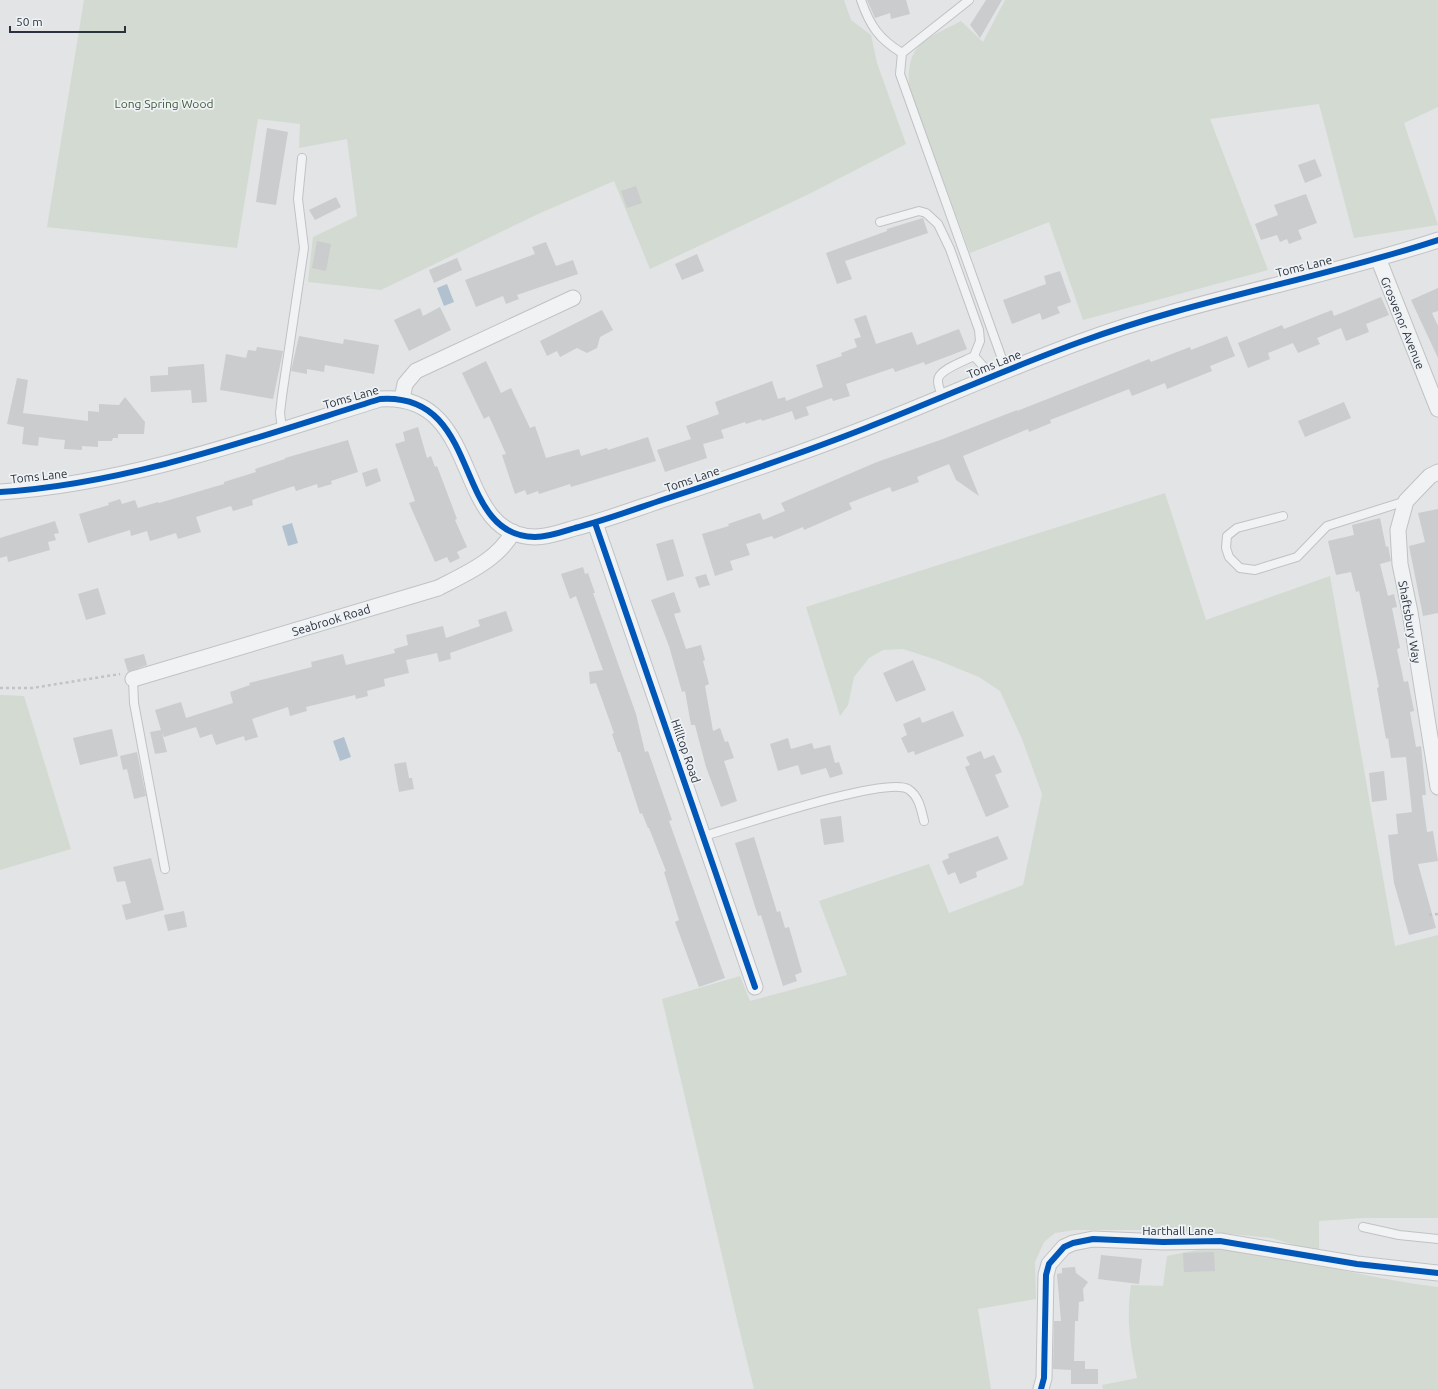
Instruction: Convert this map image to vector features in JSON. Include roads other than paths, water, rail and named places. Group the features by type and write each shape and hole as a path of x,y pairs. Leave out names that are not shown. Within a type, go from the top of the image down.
{"street":[{"name":"Toms Lane","path":"0,492 63,485 117,475 193,456 380,399 402,399 424,408 440,420 458,450 484,506 498,523 513,532 522,535 543,536 596,523 728,478 866,428 1006,370 1151,318 1378,258 1438,240"},
{"name":"Grosvenor Avenue","path":"1378,258 1438,409"},
{"path":"402,399 405,384 416,371 573,298"},
{"name":"Shaftsbury Way","path":"1438,472 1430,476 1406,501 1398,530 1400,564 1410,612 1438,786"},
{"name":"Hilltop Road","path":"596,523 755,987"},
{"name":"Seabrook Road","path":"133,679 438,588 463,575 497,553 507,542 513,532"},
{"name":"Harthall Lane","path":"1041,1389 1044,1378 1046,1275 1049,1264 1055,1256 1064,1247 1073,1243 1093,1239 1163,1242 1220,1241 1357,1264 1438,1273"}],"lane":[{"path":"861,0 867,18 876,32 902,54"},
{"path":"969,0 902,54 900,74 1006,370"},
{"path":"282,429 280,413 282,396 304,248 298,199 302,158"},
{"path":"880,222 919,211 926,213 938,224 950,249 979,330 980,342 974,356 939,375 937,379 942,396"},
{"path":"974,356 983,366 987,378"},
{"path":"1284,516 1236,528 1227,536 1226,548 1229,557 1240,568 1255,570 1297,557 1327,526 1406,501"},
{"path":"133,679 134,703 166,869"},
{"path":"704,836 837,796 884,788 907,788 915,794 924,821"},
{"path":"1362,1227 1410,1237 1438,1239"}],"water":[{"path":"447,284 454,302 444,306 437,288"},
{"path":"292,523 298,543 288,546 282,526"},
{"path":"344,737 351,757 340,761 333,741"}],"park label":[{"name":"Long Spring Wood","path":"164,103"}]}
